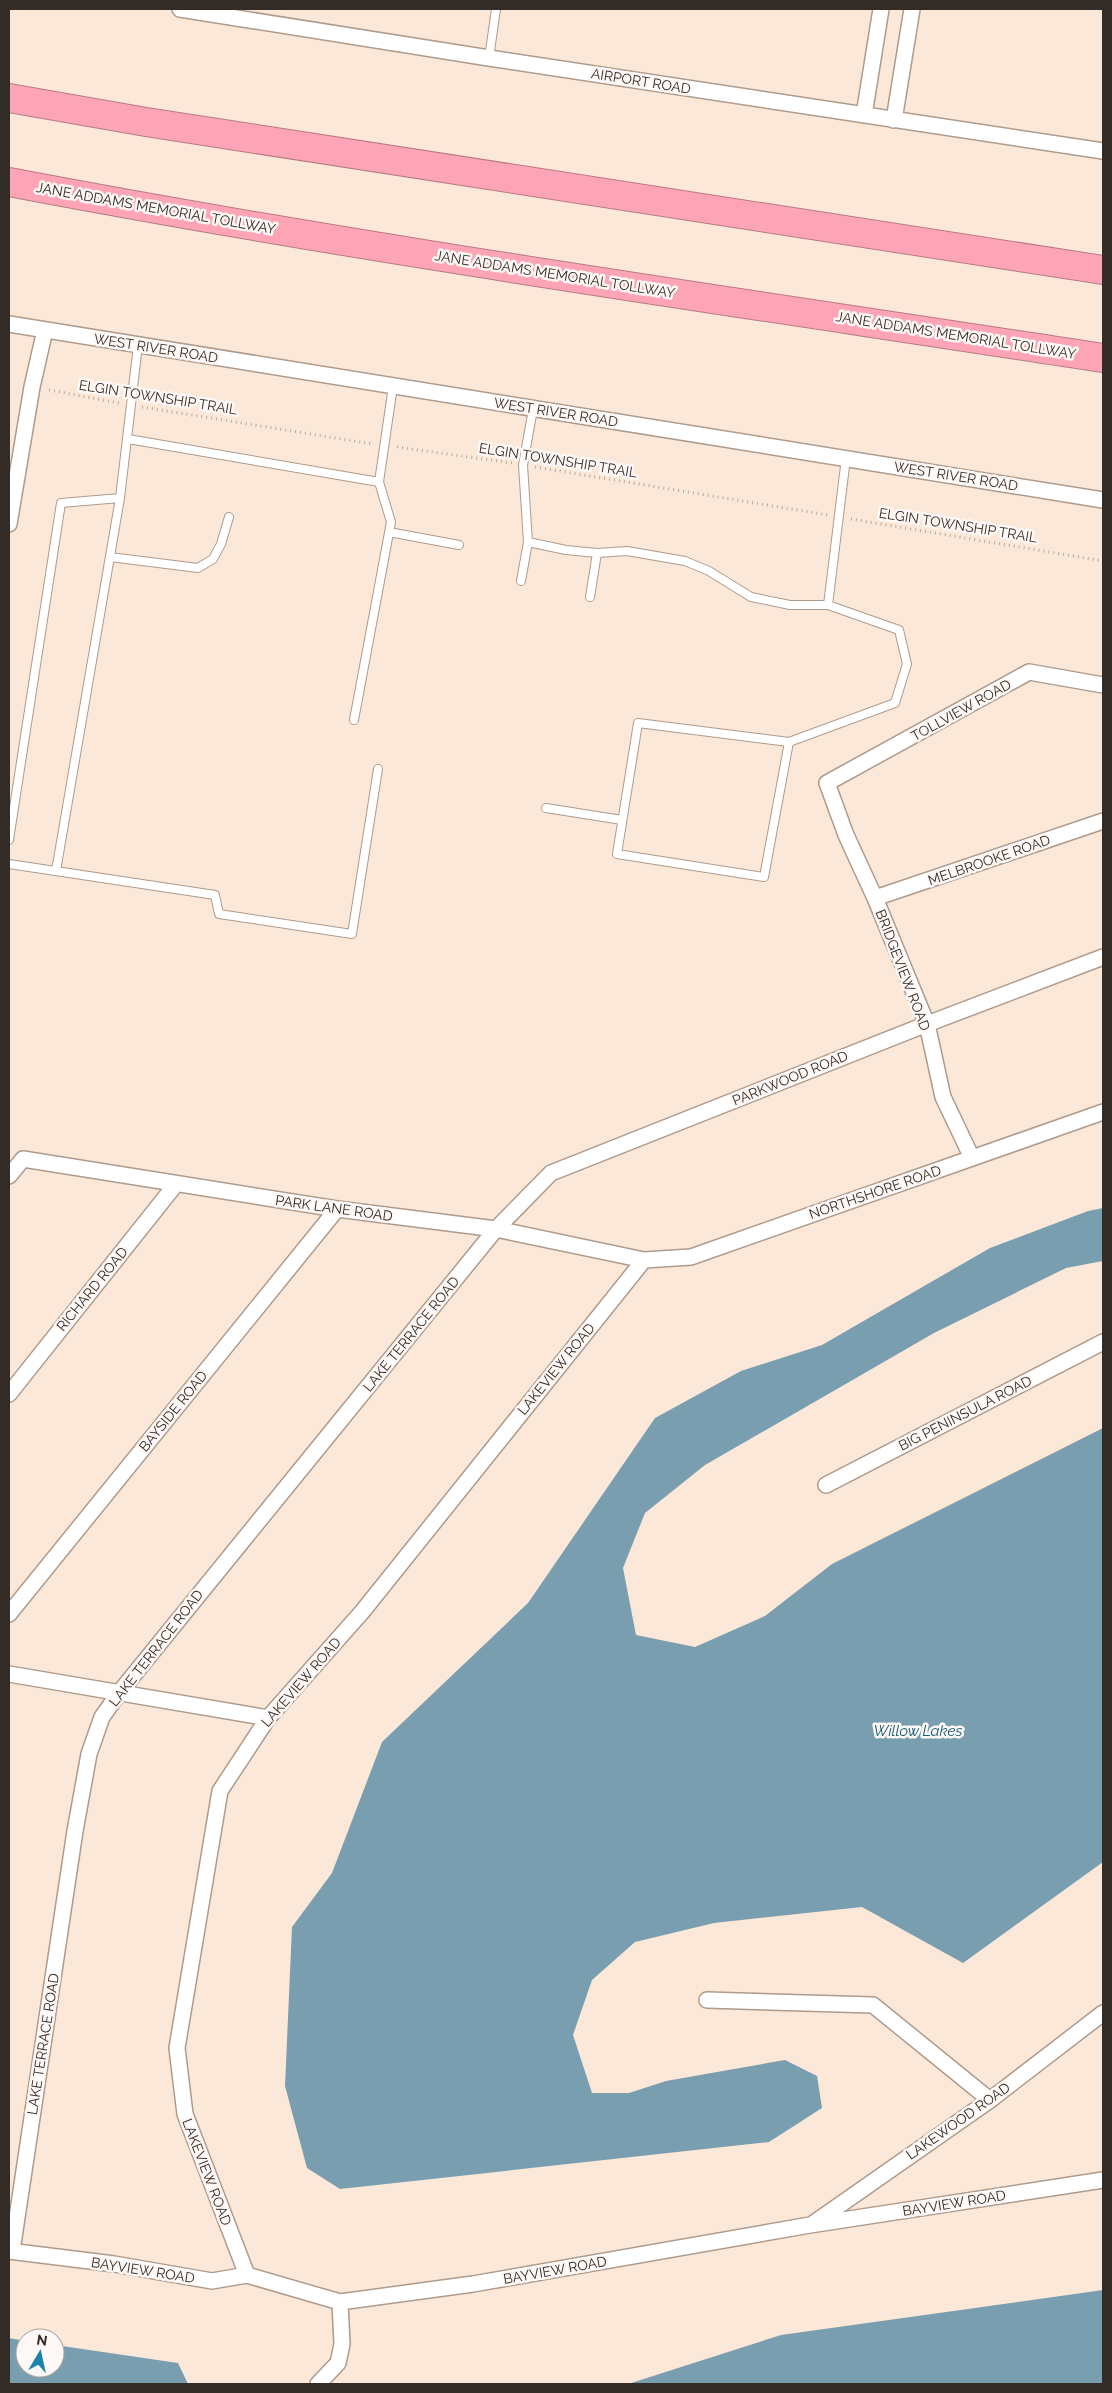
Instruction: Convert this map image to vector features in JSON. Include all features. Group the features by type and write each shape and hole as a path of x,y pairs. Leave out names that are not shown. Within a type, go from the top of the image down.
{"highway":[{"path":"9,98 146,122 1103,270"},
{"name":"JANE ADDAMS MEMORIAL TOLLWAY","path":"9,182 147,208 518,268 1103,358"},
{"path":"9,197 147,208"}],"street":[{"name":"AIRPORT ROAD","path":"180,9 488,58 1103,151"},
{"path":"864,115 881,9"},
{"path":"894,120 912,9"},
{"name":"WEST RIVER ROAD","path":"9,324 1103,500"},
{"path":"9,524 32,387 45,330"},
{"name":"TOLLVIEW ROAD","path":"827,783 1028,672 1103,685"},
{"name":"BRIDGEVIEW ROAD","path":"827,783 846,835 875,898 927,1024 943,1097 972,1158"},
{"name":"MELBROOKE ROAD","path":"875,898 1103,822"},
{"name":"PARKWOOD ROAD","path":"496,1230 551,1173 927,1024 1103,958"},
{"name":"NORTHSHORE ROAD","path":"644,1260 691,1257 1103,1112"},
{"name":"PARK LANE ROAD","path":"9,1176 23,1159 337,1209 496,1230 644,1260"},
{"name":"RICHARD ROAD","path":"9,1394 176,1184"},
{"name":"BAYSIDE ROAD","path":"9,1614 337,1209"},
{"name":"LAKE TERRACE ROAD","path":"10,2251 75,1831 89,1754 102,1717 119,1693 496,1230"},
{"name":"LAKEVIEW ROAD","path":"247,2275 184,2114 177,2048 220,1791 268,1718 362,1612 644,1260"},
{"name":"BIG PENINSULA ROAD","path":"826,1485 1103,1342"},
{"path":"9,1674 268,1718"},
{"path":"708,2000 873,2005 990,2100"},
{"name":"LAKEWOOD ROAD","path":"810,2225 990,2100 1103,2013"},
{"name":"BAYVIEW ROAD","path":"10,2251 114,2264 212,2281 247,2275 340,2302 473,2284 810,2225 1103,2180"},
{"path":"318,2384 338,2363 342,2344 340,2302"}],"lane":[{"path":"488,58 496,9"},
{"path":"56,871 120,498 138,345"},
{"path":"354,720 391,522 379,482 393,386"},
{"path":"521,581 528,542 524,465 533,409"},
{"path":"128,439 379,482"},
{"path":"828,605 846,458"},
{"path":"9,840 61,503 120,498"},
{"path":"110,557 198,568 213,559 221,544 229,517"},
{"path":"389,532 459,545"},
{"path":"528,542 566,550 597,553 627,551 685,562 709,571 752,598 790,605 828,605 899,630 907,664 895,704 789,742 638,723 617,854 764,877 789,742"},
{"path":"590,596 597,553"},
{"path":"9,864 215,895 219,914 352,934 378,768"},
{"path":"546,808 622,820"}],"path":[{"name":"ELGIN TOWNSHIP TRAIL","path":"32,387 132,406 385,446 524,465 1103,561"}],"water":[{"name":"Willow Lakes","path":"1103,1208 1103,1261 1066,1268 934,1333 705,1465 645,1513 623,1568 636,1635 695,1647 765,1616 832,1564 1103,1428 1103,1862 963,1963 862,1907 714,1923 635,1942 592,1980 573,2035 592,2093 629,2093 666,2081 785,2060 817,2076 822,2108 769,2142 340,2189 307,2168 285,2086 292,1927 332,1873 382,1742 528,1603 655,1418 741,1371 822,1345 990,1248 1088,1211"},
{"path":"1103,2290 1103,2384 628,2384 781,2335"},
{"path":"9,2338 15,2339 15,2378 65,2378 65,2346 178,2363 188,2384 9,2384"}]}
